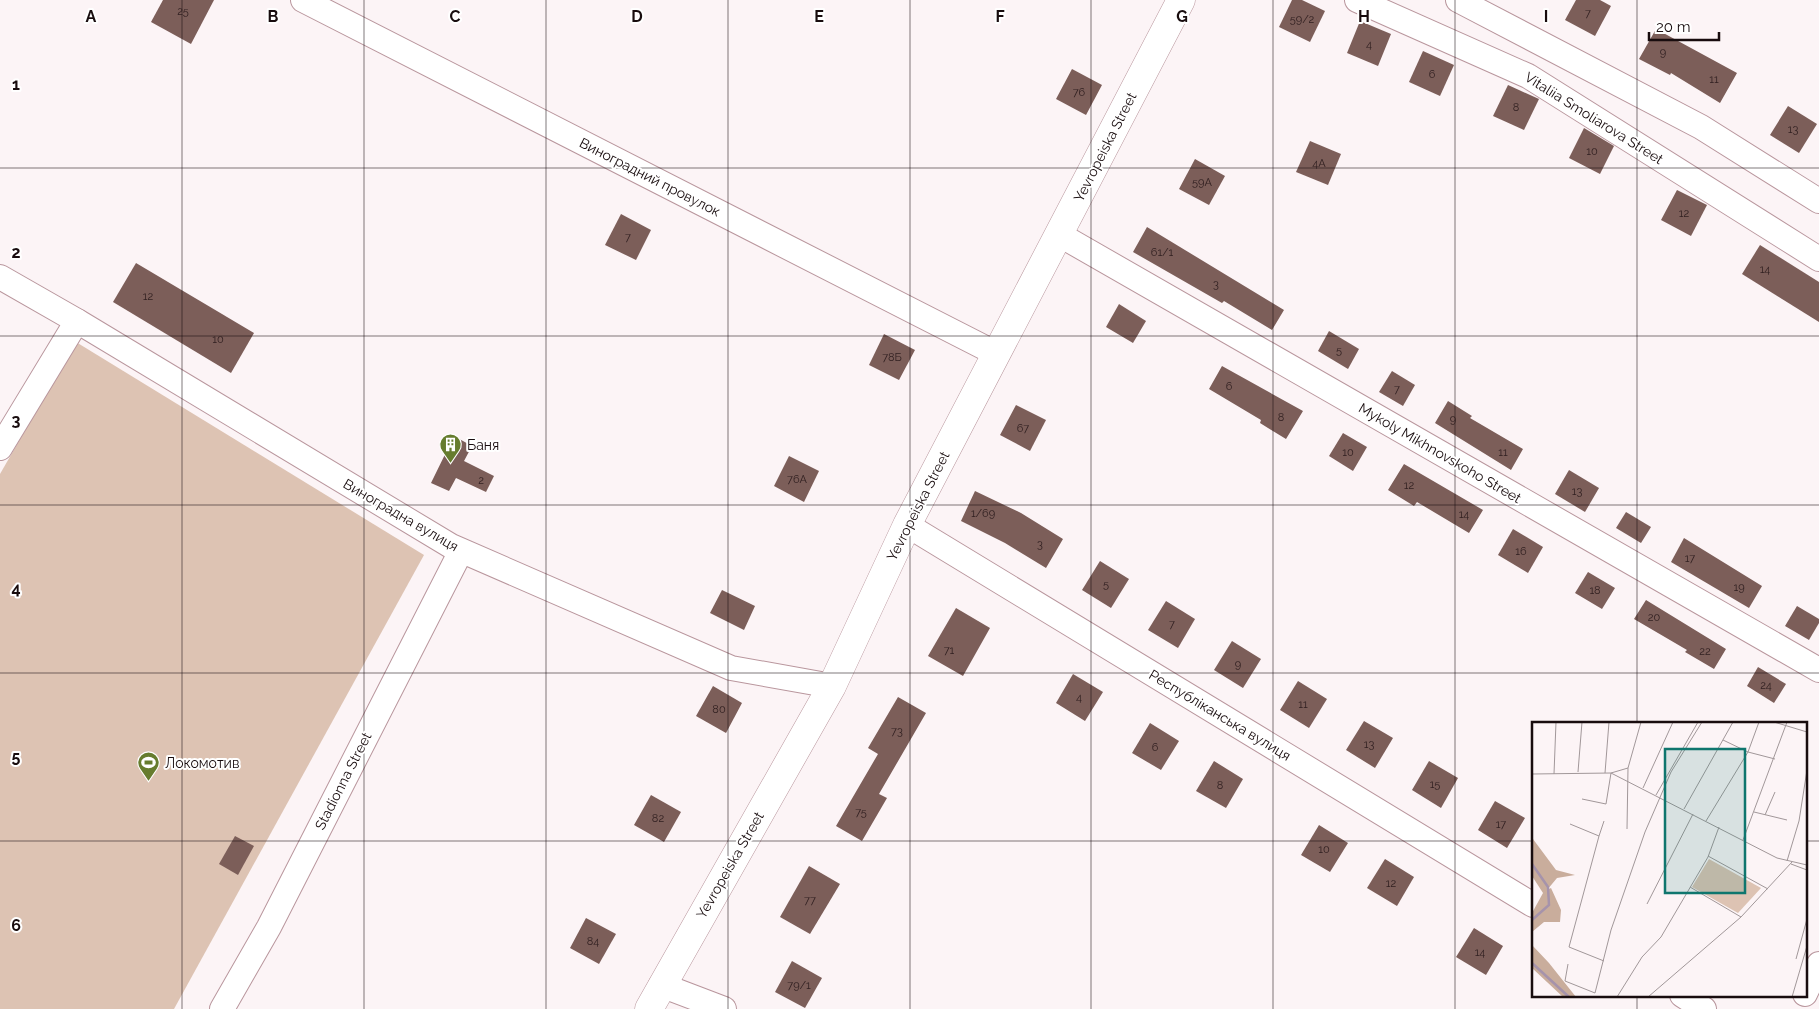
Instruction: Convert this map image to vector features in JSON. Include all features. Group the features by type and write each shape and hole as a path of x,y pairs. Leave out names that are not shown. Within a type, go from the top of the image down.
{"street":[{"name":"Виноградний провулок","path":"303,0 997,354"},
{"name":"Yevropeiska Street","path":"649,1009 832,686 907,525 1181,0"},
{"name":"Vitaliia Smoliarova Street","path":"1357,0 1528,76 1819,259"},
{"path":"1458,0 1701,127 1819,201"},
{"name":"Mykoly Mikhnovskoho Street","path":"1060,235 1819,670"},
{"name":"Виноградна вулиця","path":"0,277 77,321 461,551 731,668 832,686"},
{"path":"0,448 77,321"},
{"name":"Республіканська вулиця","path":"907,525 1532,904"},
{"name":"Stadionna Street","path":"222,1009 269,927 461,551"},
{"path":"1806,993 1819,964"},
{"path":"661,985 724,1009"},
{"path":"1684,996 1704,1009"},
{"path":"1798,1009 1804,996"}],"shaded area":[{"name":"Локомотив","path":"76,342 424,555 174,1009 0,1009 0,474"}],"building":[{"path":"163,0 214,0 191,44 151,22"},
{"path":"1292,0 1302,0 1325,11 1310,42 1279,27"},
{"path":"1576,0 1600,0 1611,6 1595,36 1565,20"},
{"path":"1360,21 1391,34 1378,66 1347,53"},
{"path":"1656,29 1737,73 1720,103 1671,73 1670,75 1639,59"},
{"path":"1423,51 1454,65 1440,96 1409,82"},
{"path":"1072,69 1102,85 1086,115 1056,99"},
{"path":"1508,85 1539,99 1524,130 1493,116"},
{"path":"1788,106 1817,124 1799,153 1770,135"},
{"path":"1584,128 1614,146 1600,174 1569,158"},
{"path":"1310,141 1341,154 1328,185 1296,172"},
{"path":"1195,159 1225,176 1209,205 1179,189"},
{"path":"1677,190 1707,205 1691,236 1661,220"},
{"path":"621,214 651,230 636,260 605,245"},
{"path":"1147,227 1284,310 1272,330 1224,301 1222,303 1133,252"},
{"path":"1760,245 1819,282 1819,322 1742,274"},
{"path":"136,263 254,333 231,373 113,302"},
{"path":"1119,304 1146,321 1133,343 1106,327"},
{"path":"1329,331 1359,349 1348,369 1318,351"},
{"path":"884,334 915,350 899,380 869,365"},
{"path":"1222,366 1303,411 1286,439 1260,423 1261,420 1209,389"},
{"path":"1392,371 1415,385 1403,406 1379,392"},
{"path":"1448,401 1472,416 1470,418 1523,449 1511,470 1435,423"},
{"path":"1016,405 1046,420 1030,451 1000,435"},
{"path":"1343,433 1367,447 1353,471 1329,456"},
{"name":"Баня","path":"454,436 472,446 464,461 494,476 486,492 456,478 449,491 431,483"},
{"path":"789,456 819,471 804,502 774,486"},
{"path":"1404,464 1483,510 1469,533 1417,502 1414,506 1388,490"},
{"path":"1569,470 1599,488 1585,512 1555,494"},
{"path":"975,491 1021,513 1063,539 1046,568 1005,543 961,521"},
{"path":"1626,512 1651,527 1641,543 1616,528"},
{"path":"1513,529 1543,547 1528,573 1498,555"},
{"path":"1684,538 1762,586 1749,608 1671,562"},
{"path":"1100,561 1129,579 1111,608 1082,590"},
{"path":"1588,572 1615,588 1602,609 1575,593"},
{"path":"722,590 755,606 744,630 710,613"},
{"path":"1646,600 1726,649 1714,669 1685,652 1687,650 1634,619"},
{"path":"1166,601 1195,619 1178,648 1148,630"},
{"path":"1797,606 1819,619 1819,623 1809,640 1785,626"},
{"path":"956,608 990,628 963,676 928,656"},
{"path":"1232,641 1261,659 1243,688 1214,670"},
{"path":"1758,667 1786,684 1774,703 1747,686"},
{"path":"1073,674 1103,692 1085,721 1056,703"},
{"path":"1298,681 1327,699 1309,728 1280,710"},
{"path":"713,686 742,703 726,733 696,716"},
{"path":"898,697 926,713 879,794 887,798 862,841 836,826 878,754 868,748"},
{"path":"1364,721 1393,738 1375,768 1346,750"},
{"path":"1150,723 1179,741 1161,770 1132,753"},
{"path":"1214,761 1243,779 1226,808 1196,791"},
{"path":"1429,761 1458,778 1441,808 1412,790"},
{"path":"651,795 681,812 664,842 634,825"},
{"path":"1495,801 1525,818 1507,848 1478,830"},
{"path":"1319,825 1348,843 1330,872 1301,855"},
{"path":"235,836 254,846 238,875 219,864"},
{"path":"1385,859 1414,877 1397,906 1367,888"},
{"path":"809,866 840,884 810,934 780,917"},
{"path":"586,918 616,934 599,964 570,948"},
{"path":"1474,928 1503,946 1486,975 1456,957"},
{"path":"792,961 822,978 805,1008 775,992"}],"place":[{"name":"Баня","path":"451,464"},
{"name":"Локомотив","path":"149,782"}]}
